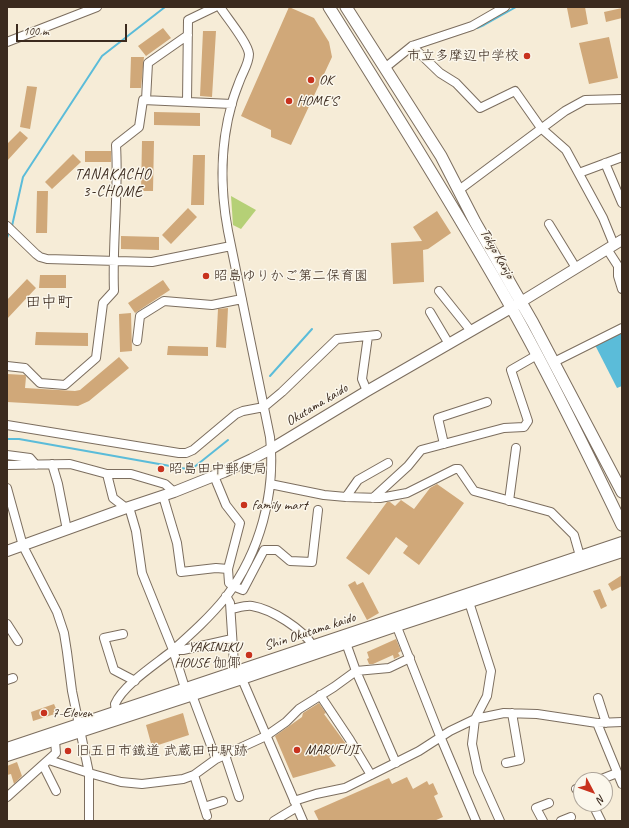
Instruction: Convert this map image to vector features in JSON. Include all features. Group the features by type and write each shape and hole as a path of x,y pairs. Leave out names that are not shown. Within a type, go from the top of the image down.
{"highway":[{"name":"Tokyo Kanjo","path":"329,7 447,197 511,308 537,356 622,525"},
{"name":"Tokyo Kanjo","path":"346,7 386,67 441,156 478,227 554,362 622,492"}],"main road":[{"name":"Okutama kaido","path":"7,551 174,492 214,476 272,449 367,391 511,308 614,245"},
{"name":"Shin Okutama kaido","path":"7,748 80,728 239,675 346,643 396,622 622,542"},
{"name":"Shin Okutama kaido","path":"239,675 313,646 469,602 622,552"},
{"name":"Shin Okutama kaido","path":"7,756 55,741 116,712 189,691"}],"street":[{"path":"7,42 97,7"},
{"path":"187,102 188,20 215,7"},
{"path":"116,712 114,704 116,701 135,681 173,650 206,619 233,586 243,570 256,542 266,508 270,484 272,449 223,203 222,175 224,138 232,104 248,61 249,53 246,45 220,7"},
{"path":"386,67 412,46 472,26 505,7"},
{"path":"146,100 148,63 188,35"},
{"path":"412,46 440,73 456,83 480,108 516,91 541,128 566,150 579,173 581,180 603,218 614,245 618,266 618,276 622,289"},
{"path":"459,190 565,111 585,100 622,99"},
{"path":"7,366 25,368 40,383 65,384 96,358 103,303 114,291 113,261 118,170 116,145 139,127 143,100 232,104"},
{"path":"579,173 622,157"},
{"path":"605,163 622,203"},
{"path":"549,224 576,268"},
{"path":"10,229 36,254 44,258 152,262 231,246"},
{"path":"439,292 470,331"},
{"path":"137,341 140,316 164,301 212,305 242,299"},
{"path":"430,312 449,344"},
{"path":"554,362 622,328"},
{"path":"7,425 182,454 193,450 238,413 264,407 282,392 337,339 376,335"},
{"path":"367,391 362,379 368,336"},
{"path":"374,498 408,466 421,450 504,428 524,427 528,421 511,370 537,356"},
{"path":"444,444 438,418 487,402"},
{"path":"509,501 516,448"},
{"path":"7,455 30,458 36,465"},
{"path":"346,497 358,480 388,463"},
{"path":"52,464 58,484 67,530"},
{"path":"7,465 70,464 107,474 131,474 165,484 174,492"},
{"path":"270,484 314,493 346,497 380,498 407,493 455,469 459,469 474,491 551,512 574,535 580,556"},
{"path":"107,474 113,498 128,507 136,531 142,573 216,759"},
{"path":"214,476 226,505 240,523 228,569 229,583 242,590 264,550 277,550 290,561 312,562 318,510"},
{"path":"7,488 23,546 46,588 61,622 66,643 72,691 89,773 89,821"},
{"path":"163,496 177,542 181,572 216,568 228,569"},
{"path":"226,596 231,608 234,664 303,821"},
{"path":"469,602 491,671 487,696 475,719 472,744 478,772 500,821"},
{"path":"231,608 251,606 266,610 298,628 309,638 313,646"},
{"path":"396,622 440,736 476,821"},
{"path":"7,624 18,641"},
{"path":"123,634 104,638 114,670 135,681"},
{"path":"173,650 183,650 232,639"},
{"path":"346,643 356,671 396,763"},
{"path":"46,762 121,782 142,784 183,779 194,775 216,759 266,736 286,722 299,708 334,687 356,671 389,668 410,658"},
{"path":"320,695 350,740 371,776"},
{"path":"598,698 601,723 622,784"},
{"path":"274,821 296,804 316,794 345,788 371,776 419,751 440,736 475,719 504,713 512,713 537,714 601,723 622,722"},
{"path":"506,763 520,760 512,713"},
{"path":"7,797 56,753 55,741"},
{"path":"225,755 239,797"},
{"path":"614,764 622,760"},
{"path":"46,762 56,791"},
{"path":"613,775 617,773"},
{"path":"194,775 207,816"},
{"path":"204,808 223,801"},
{"path":"543,821 536,808 549,803"},
{"path":"596,812 601,821"},
{"path":"561,821 571,817"}],"green space":[{"path":"231,196 256,210 241,229 233,225"}],"water":[{"path":"622,332 622,386 617,388 595,345"}],"building":[{"path":"289,7 314,18 329,42 332,57 291,145 271,137 271,130 241,116"},
{"path":"585,7 588,24 571,28 567,8"},
{"path":"622,8 622,18 606,22 604,12"},
{"path":"163,28 171,38 146,56 138,46"},
{"path":"203,31 216,31 212,97 200,96"},
{"path":"609,37 618,78 589,84 579,43"},
{"path":"131,57 144,57 141,88 130,88"},
{"path":"27,86 37,87 30,129 20,127"},
{"path":"154,112 200,113 200,126 154,125"},
{"path":"20,131 28,138 7,161 7,144"},
{"path":"142,141 154,141 153,191 141,191"},
{"path":"85,151 111,151 111,162 85,162"},
{"path":"73,154 81,162 52,189 45,182"},
{"path":"193,155 205,155 204,205 191,205"},
{"path":"37,191 48,191 47,233 36,233"},
{"path":"188,208 197,217 171,244 162,235"},
{"path":"437,211 451,233 428,249 423,250 424,282 393,284 391,243 422,241 413,227"},
{"path":"121,236 159,237 159,250 121,249"},
{"path":"40,275 66,275 66,288 39,288"},
{"path":"27,279 36,288 7,319 7,300"},
{"path":"163,280 170,290 135,313 128,303"},
{"path":"228,308 226,348 216,347 218,309"},
{"path":"131,313 132,351 120,352 119,314"},
{"path":"36,332 88,333 88,346 35,345"},
{"path":"168,346 208,347 208,356 167,355"},
{"path":"119,357 129,368 89,401 78,406 7,402 7,374 25,375 25,388 75,391 80,390"},
{"path":"437,484 464,503 419,565 403,553 408,546 396,537 369,575 346,558 387,502 390,502 395,506 401,500 414,509 430,488"},
{"path":"622,575 622,586 612,591 608,584"},
{"path":"355,581 357,585 363,582 379,613 367,620 348,585"},
{"path":"600,589 607,606 601,609 593,591"},
{"path":"396,639 401,651 398,653 400,656 394,659 393,655 373,664 369,664 367,652"},
{"path":"319,703 326,713 324,714 346,744 329,757 336,766 293,778 275,736 302,717 303,713"},
{"name":"7-Eleven","path":"54,704 58,713 33,721 31,712"},
{"path":"183,713 189,735 152,747 146,725"},
{"path":"17,762 22,776 14,784 11,774 7,775 7,766"},
{"path":"407,777 413,789 427,781 429,785 433,783 438,794 434,796 443,817 434,821 319,821 314,811 389,778 392,784"}],"waterway":[{"path":"12,226 23,177 102,56 165,7"},
{"path":"477,28 516,7"},
{"path":"7,238 9,232"},
{"path":"270,376 312,329"},
{"path":"7,439 19,439 187,469 193,468 228,440"}],"place":[{"name":"市立多摩辺中学校","path":"527,56"},
{"name":"OK","path":"311,80"},
{"name":"HOME'S","path":"289,101"},
{"name":"昭島ゆりかご第二保育園","path":"206,276"},
{"name":"昭島田中郵便局","path":"161,469"},
{"name":"family mart","path":"244,505"},
{"name":"YAKINIKU HOUSE 伽倻","path":"249,655"},
{"name":"7-Eleven","path":"44,713"},
{"name":"MARUFUJI","path":"297,750"},
{"name":"旧五日市鐵道 武蔵田中駅跡","path":"68,751"}],"district":[{"name":"TANAKACHO 3-CHOME","path":"113,184"},
{"name":"田中町","path":"49,303"}]}
